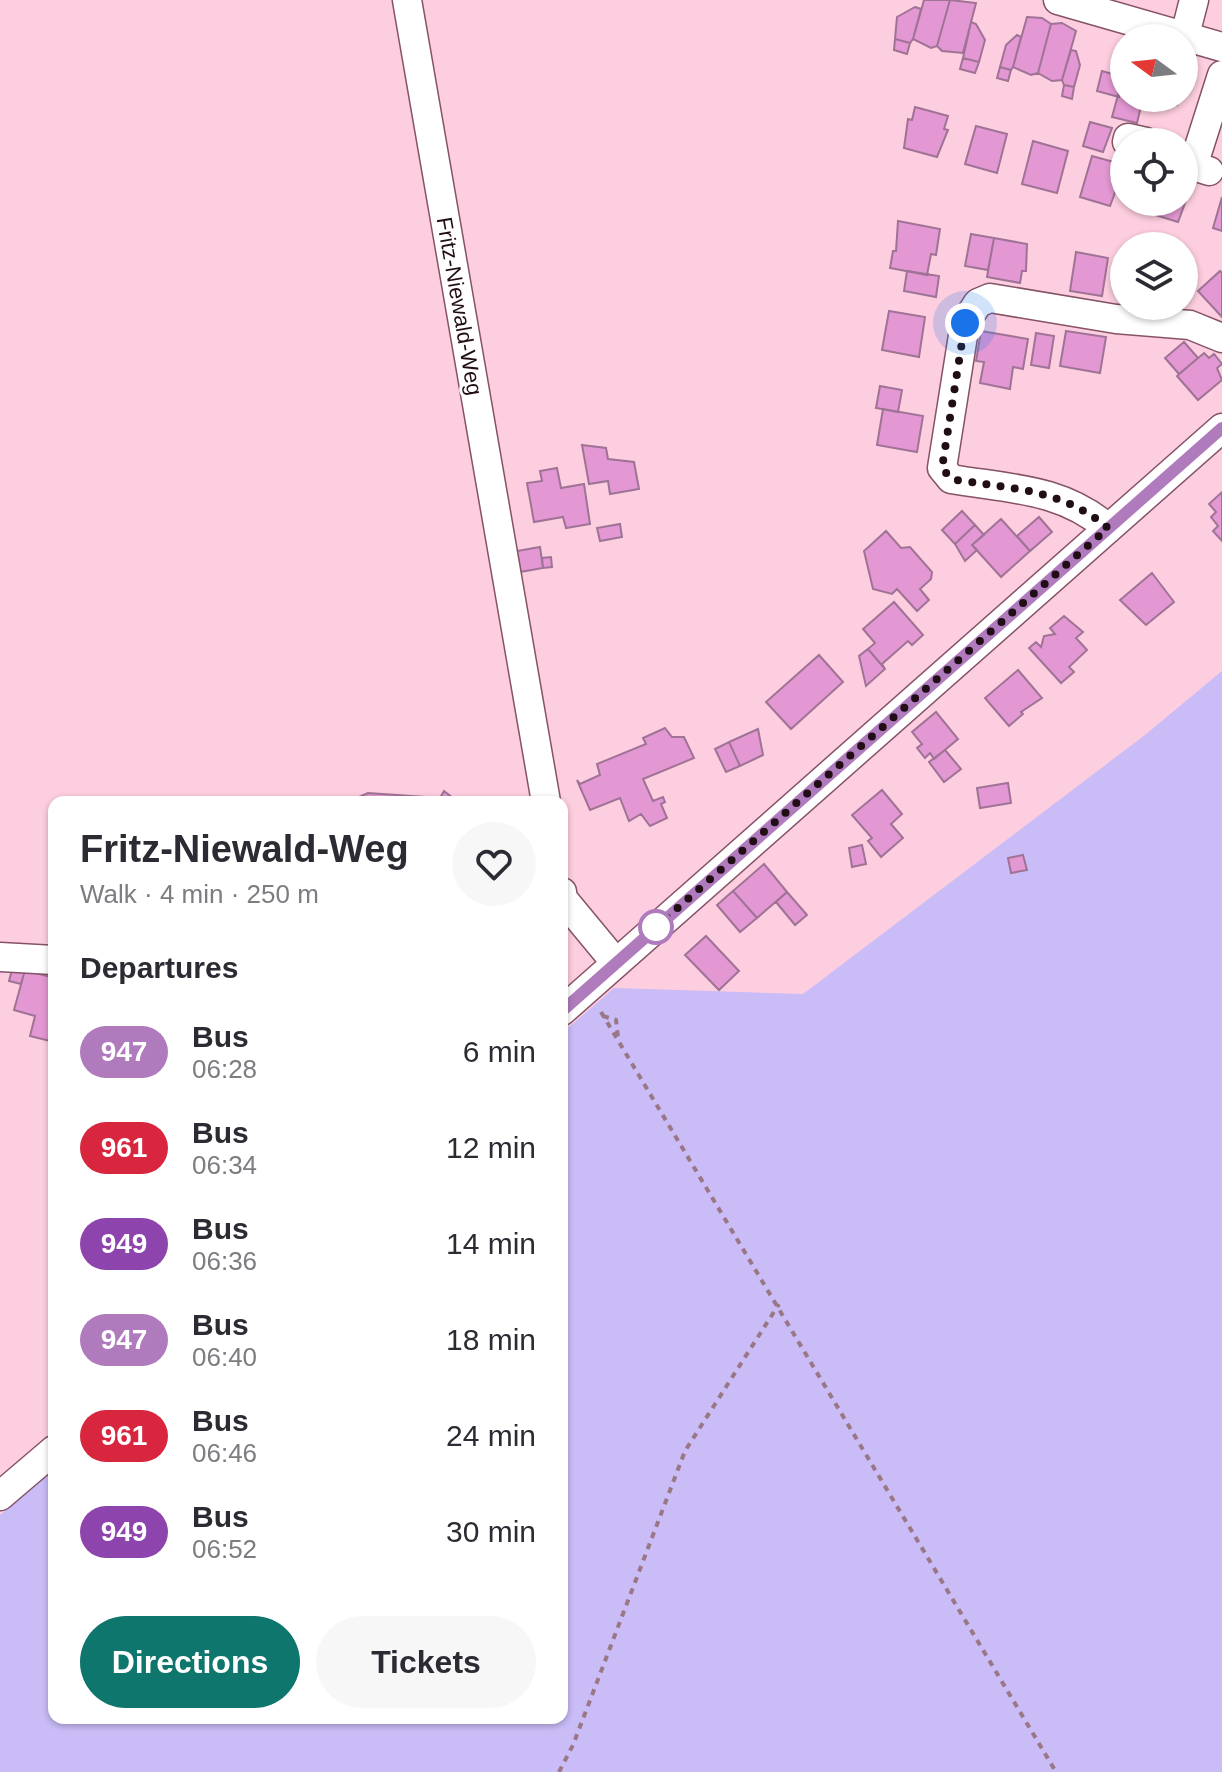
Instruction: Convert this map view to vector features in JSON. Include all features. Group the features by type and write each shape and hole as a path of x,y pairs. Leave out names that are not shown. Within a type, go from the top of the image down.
{"street":[{"name":"Fritz-Niewald-Weg","path":"407,0 545,796"},
{"path":"1058,0 1145,24"},
{"path":"1188,24 1194,0"},
{"path":"1198,39 1222,47"},
{"path":"1198,153 1222,75"},
{"path":"1108,528 1085,509 1063,498 951,479 942,468 965,323 978,303 990,298 1116,319 1190,325 1222,338"},
{"path":"568,1005 1222,428"},
{"path":"568,905 616,963"},
{"path":"0,957 48,960"},
{"path":"0,1496 48,1455"}],"path":[{"path":"586,990 779,1304 1056,1772"},
{"path":"559,1772 573,1745 685,1451 779,1304"}],"shaded area":[{"path":"1222,671 1222,1772 0,1772 0,1515 48,1474 48,1724 568,1724 568,1028 614,988 803,994 1145,735"}],"building":[{"path":"924,0 950,0 937,46 931,48 913,39"},
{"path":"950,0 976,3 963,53 942,51 937,46"},
{"path":"915,7 921,9 913,39 910,43 895,39 897,17"},
{"path":"1027,17 1042,18 1051,24 1038,73 1031,75 1013,67"},
{"path":"971,22 976,24 985,40 979,62 963,58"},
{"path":"1062,23 1076,31 1062,80 1052,81 1038,73 1051,24"},
{"path":"1017,35 1021,37 1013,67 1011,70 1000,67 1006,45"},
{"path":"895,39 910,43 907,54 894,50"},
{"path":"1071,50 1076,51 1080,65 1074,87 1064,85 1062,80"},
{"path":"963,58 979,62 975,73 960,69"},
{"path":"1000,67 1011,70 1008,81 997,78"},
{"path":"1102,71 1110,73 1110,95 1097,91"},
{"path":"1064,85 1074,87 1072,99 1062,96"},
{"path":"915,107 948,116 944,129 948,130 937,157 904,148 908,119 912,120"},
{"path":"1113,112 1140,112 1137,123 1112,117"},
{"path":"1090,122 1112,128 1103,152 1083,146"},
{"path":"976,126 1007,134 997,173 965,164"},
{"path":"1033,141 1068,151 1057,193 1022,184"},
{"path":"1092,156 1110,161 1110,206 1080,197"},
{"path":"1222,197 1222,231 1213,228"},
{"path":"1159,216 1180,216 1178,222"},
{"path":"898,221 940,229 936,255 931,254 927,275 890,268 893,251 896,251"},
{"path":"971,234 994,238 988,270 965,266"},
{"path":"994,238 1027,244 1026,271 1022,271 1020,283 987,277"},
{"path":"1076,252 1108,258 1102,296 1070,291"},
{"path":"907,271 939,276 936,297 904,291"},
{"path":"1220,271 1222,273 1222,317 1198,291"},
{"path":"889,311 925,317 919,357 882,350"},
{"path":"981,331 1028,339 1023,369 1013,367 1010,389 980,383 984,362 976,361"},
{"path":"1066,331 1106,337 1100,373 1060,366"},
{"path":"1036,333 1054,336 1049,368 1031,365"},
{"path":"1184,342 1198,358 1179,374 1165,358"},
{"path":"1204,353 1209,358 1214,354 1222,364 1217,368 1222,380 1198,400 1177,376"},
{"path":"880,386 902,390 898,412 876,408"},
{"path":"883,409 923,416 917,452 877,445"},
{"path":"582,445 606,448 608,459 634,462 639,489 610,494 608,481 589,484"},
{"path":"557,468 561,488 584,484 590,524 566,528 563,517 534,522 527,483 542,481 540,471"},
{"path":"1222,492 1222,541 1213,531 1218,526 1211,517 1216,512 1209,504"},
{"path":"962,511 975,525 955,544 942,530"},
{"path":"1039,517 1052,532 1030,551 1017,536"},
{"path":"1001,519 1030,551 1001,577 972,545"},
{"path":"620,524 622,537 600,541 597,528"},
{"path":"975,525 984,535 972,545 977,550 965,561 955,544"},
{"path":"886,531 901,548 910,547 932,572 931,579 920,589 929,600 917,611 897,589 892,594 873,589 864,551"},
{"path":"540,547 543,568 520,572 517,551"},
{"path":"551,557 552,567 543,568 542,558"},
{"path":"1152,573 1174,602 1146,625 1120,600"},
{"path":"894,602 923,635 912,645 908,641 882,664 885,669 868,649 875,643 863,629"},
{"path":"1064,616 1083,632 1076,638 1087,650 1069,667 1074,672 1061,683 1029,648 1036,642 1041,647 1044,636 1055,634 1050,628"},
{"path":"868,649 885,669 866,686 859,656"},
{"path":"819,655 843,682 791,729 766,702"},
{"path":"1018,670 1042,698 1021,712 1023,714 1009,726 985,698"},
{"path":"936,712 958,739 934,759 930,753 925,758 917,748 922,744 912,732"},
{"path":"665,728 672,737 684,737 694,758 643,779 653,801 663,797 665,802 661,804 667,818 650,826 641,814 629,821 620,798 590,810 577,780 580,784 600,775 597,764 646,744 643,738"},
{"path":"758,729 763,755 740,766 729,742"},
{"path":"729,742 740,766 726,772 715,749"},
{"path":"945,750 961,769 944,782 929,762"},
{"path":"1008,783 1011,803 980,808 977,788"},
{"path":"882,790 902,814 891,824 903,838 881,857 868,841 872,838 852,815"},
{"path":"368,793 411,796 361,796"},
{"path":"862,845 866,864 852,867 849,848"},
{"path":"1023,855 1027,870 1011,873 1008,858"},
{"path":"764,864 787,892 757,918 733,891"},
{"path":"733,891 757,918 740,932 717,905"},
{"path":"787,892 807,915 795,925 776,902"},
{"path":"706,936 739,971 719,990 685,955"},
{"path":"13,966 25,970 21,984 9,981"},
{"path":"25,970 48,976 48,1040 30,1036 35,1016 14,1010"}],"bus line":[{"name":"947","path":"568,1006 1222,428"}],"route":[{"path":"656,927 1108,528 1085,509 1063,498 951,479 942,468 965,323"}]}
